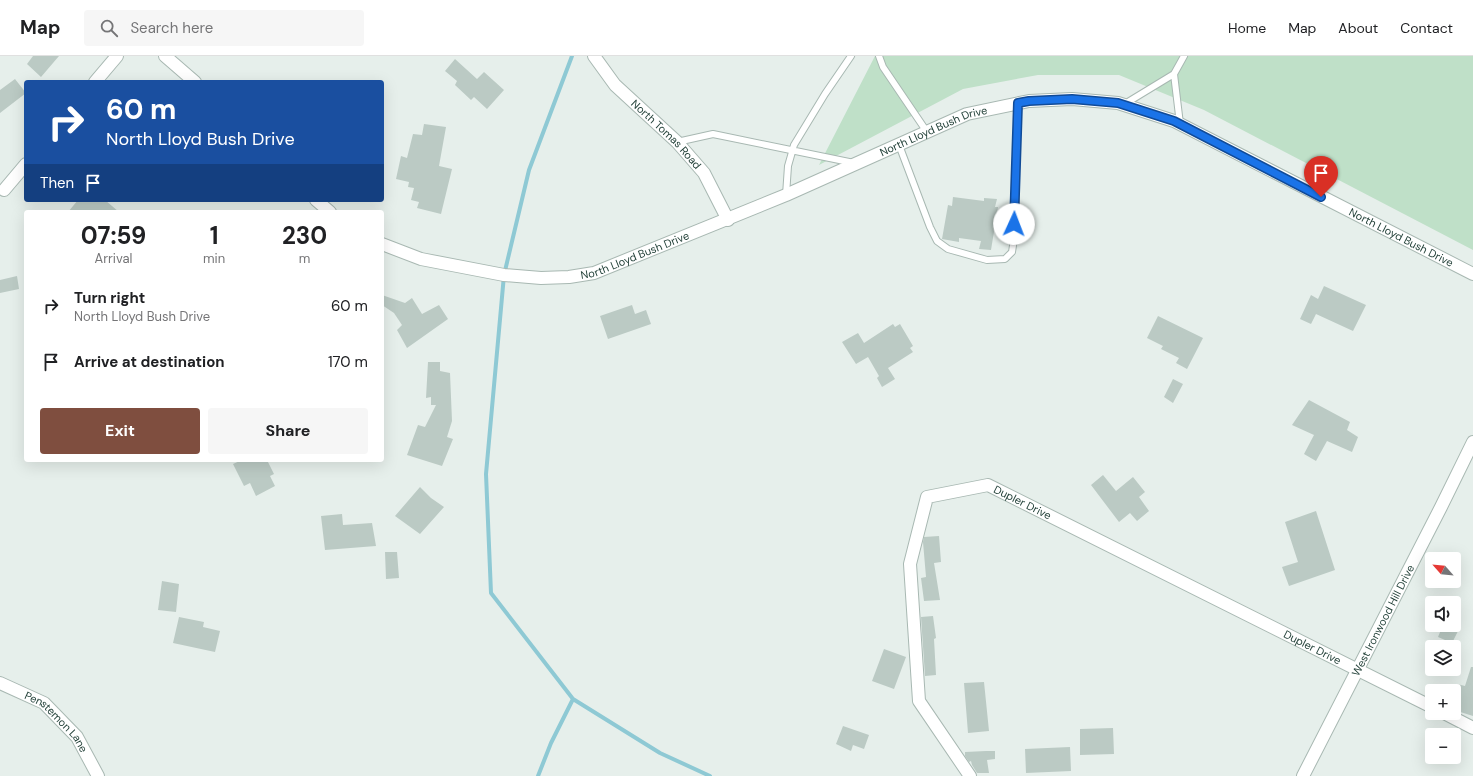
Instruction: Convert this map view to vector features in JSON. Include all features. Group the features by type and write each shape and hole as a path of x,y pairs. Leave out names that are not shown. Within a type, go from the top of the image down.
{"street":[{"path":"97,80 117,56"},
{"path":"165,56 193,80"},
{"name":"North Tomas Road","path":"594,56 615,85 677,142 704,173 728,220"},
{"name":"North Lloyd Bush Drive","path":"384,245 421,259 504,275 541,278 569,277 594,273 786,196 967,114 1029,101 1072,99 1123,105 1174,121 1473,274"},
{"path":"4,190 24,166"},
{"path":"318,202 328,210"},
{"name":"West Ironwood Hill Drive","path":"1303,776 1438,514 1473,442"},
{"name":"Dupler Drive","path":"970,776 919,701 910,564 927,497 988,485 1358,669"},
{"path":"1358,669 1425,703"},
{"name":"Penstemon Lane","path":"0,683 44,703 77,737 98,776"},
{"path":"1458,720 1473,728"}],"lane":[{"path":"786,196 788,166 794,146 825,94 851,56"},
{"path":"879,56 883,67 927,132"},
{"path":"1123,105 1174,74 1184,56"},
{"path":"1174,74 1180,124"},
{"path":"899,145 930,227 937,241 948,249 987,260 1005,259 1012,252 1014,240 1018,103"},
{"path":"677,142 712,134 858,163"}],"green space":[{"path":"875,56 1473,56 1473,250 1204,110 1119,75 1038,75 963,89 819,165"}],"building":[{"path":"33,56 59,56 41,77 27,64"},
{"path":"455,59 477,79 484,72 504,90 487,109 474,97 471,100 455,85 457,81 445,71"},
{"path":"15,79 24,90 24,95 0,113 0,90"},
{"path":"424,124 446,127 439,166 452,169 441,214 417,208 419,202 411,200 414,188 408,187 409,182 396,179 401,156 407,158 413,134 422,135"},
{"path":"953,197 984,201 984,198 997,199 995,207 998,207 991,250 979,249 981,241 959,238 959,242 942,239 948,205 952,206"},
{"path":"76,202 107,202 117,210 70,210"},
{"path":"17,276 19,289 0,293 0,280"},
{"path":"1324,286 1366,305 1353,331 1316,314 1311,324 1300,319 1311,295 1318,299"},
{"path":"384,296 405,303 412,298 422,314 439,305 448,319 407,348 397,330 402,325 394,313 384,306"},
{"path":"632,305 635,314 646,310 651,324 608,339 600,316"},
{"path":"1158,316 1203,338 1187,369 1176,363 1179,358 1161,349 1163,346 1147,338"},
{"path":"893,324 895,327 900,324 913,346 910,348 913,352 888,368 895,379 882,387 877,378 879,376 868,357 856,364 842,342 858,333 864,343"},
{"path":"428,362 440,362 440,371 450,373 452,421 447,437 453,439 442,466 407,455 418,425 425,427 436,405 431,405 431,397 426,398"},
{"path":"1173,379 1183,384 1173,403 1164,397"},
{"path":"1309,400 1350,422 1347,430 1358,437 1352,452 1327,441 1316,461 1304,454 1314,435 1292,425"},
{"path":"238,462 268,462 274,474 270,476 275,486 256,496 250,483 244,486 233,464"},
{"path":"1103,475 1116,491 1133,477 1145,492 1139,497 1149,511 1137,521 1130,513 1119,522 1091,485"},
{"path":"420,487 431,498 444,507 420,534 395,516"},
{"path":"1316,511 1335,570 1289,586 1282,567 1298,562 1285,522"},
{"path":"342,514 343,525 372,523 376,546 325,550 321,516"},
{"path":"939,536 941,562 934,563 940,600 924,601 921,578 926,577 923,542 924,537"},
{"path":"385,552 397,552 399,578 386,579"},
{"path":"162,581 179,584 176,612 158,610"},
{"path":"933,616 936,638 934,639 936,675 925,676 921,617"},
{"path":"179,617 204,622 203,627 220,631 215,652 173,643"},
{"path":"1440,632 1458,632 1454,640 1445,640 1438,637"},
{"path":"884,649 906,657 894,689 872,681"},
{"path":"1471,667 1473,667 1473,716 1461,712 1461,685 1465,686"},
{"path":"984,682 989,731 968,733 964,683"},
{"path":"843,726 869,735 864,749 853,745 851,751 836,744"},
{"path":"1113,728 1114,754 1080,755 1080,729"},
{"path":"1070,747 1071,771 1026,773 1025,749"},
{"path":"995,751 995,759 987,760 989,773 977,773 971,761 969,762 965,756 965,752"}],"waterway":[{"path":"572,56 529,170 504,275 486,474 491,593 573,699 660,753 710,776"},
{"path":"538,776 551,743 573,699"}],"route":[{"path":"1014,224 1018,103 1029,101 1072,99 1118,103 1174,121 1321,197"}]}
